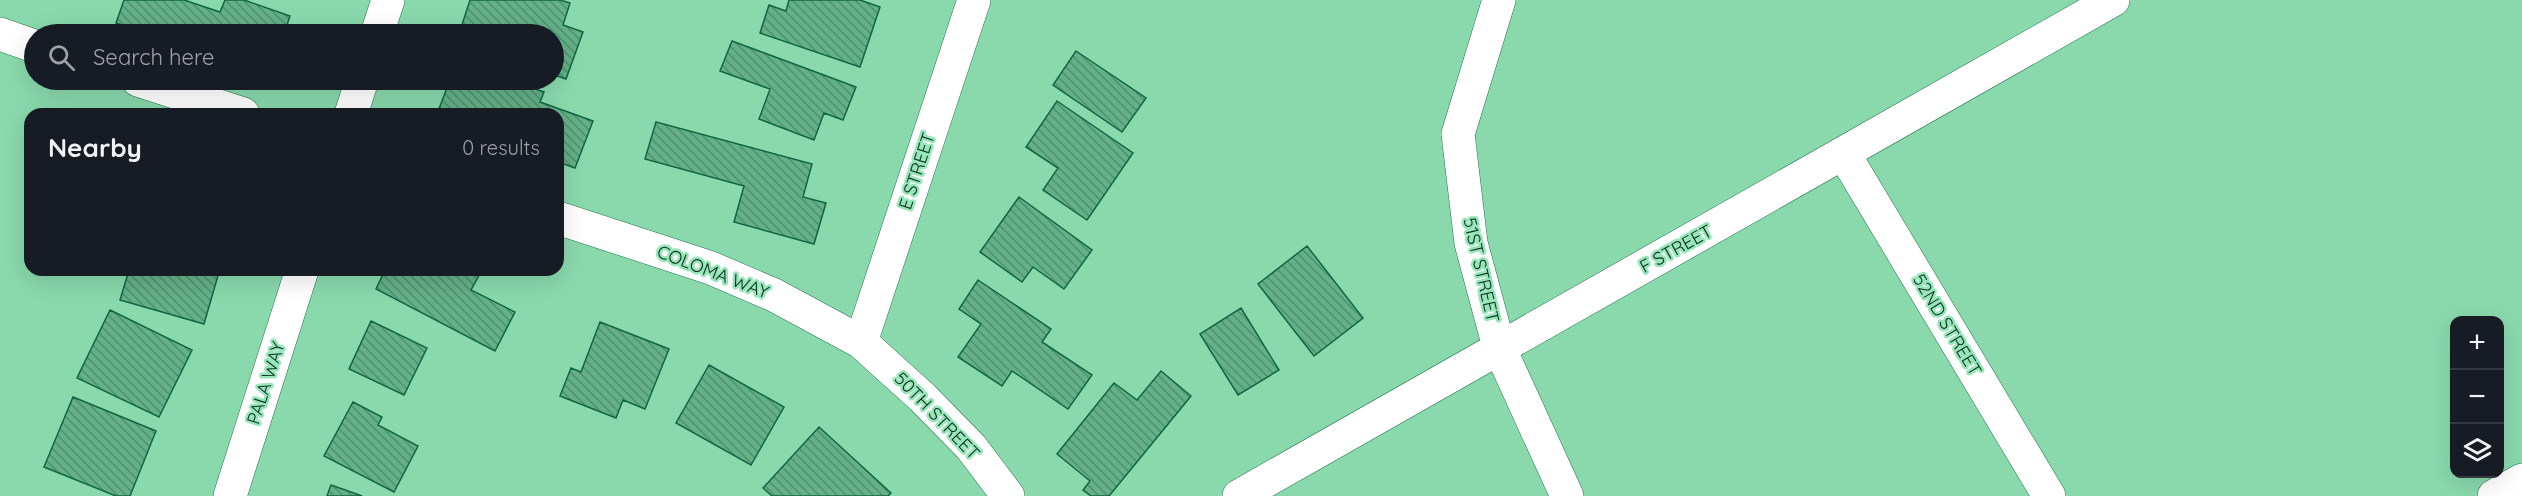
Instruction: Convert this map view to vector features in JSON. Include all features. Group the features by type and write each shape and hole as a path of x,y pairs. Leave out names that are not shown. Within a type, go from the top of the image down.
{"street":[{"path":"380,24 388,0"},
{"name":"E STREET","path":"861,342 974,0"},
{"name":"51ST STREET","path":"1499,0 1458,134 1471,243 1499,347 1567,496"},
{"name":"F STREET","path":"1239,496 2113,0"},
{"path":"0,34 24,42"},
{"path":"169,90 224,108"},
{"path":"353,108 359,90"},
{"name":"52ND STREET","path":"1844,154 2049,496"},
{"name":"COLOMA WAY","path":"564,220 711,268 774,295 861,342"},
{"name":"PALA WAY","path":"230,496 300,276"},
{"name":"50TH STREET","path":"861,342 923,398 971,447 1008,496"},
{"path":"2494,496 2522,480"}],"building":[{"path":"124,0 184,0 220,12 225,0 244,0 290,16 287,24 116,23"},
{"path":"470,0 560,0 570,3 563,24 462,24"},
{"path":"789,0 860,0 880,7 860,67 760,33 769,5 786,11"},
{"path":"564,25 583,32 566,79 564,78"},
{"path":"732,41 856,87 843,120 824,113 814,140 759,119 770,89 720,71"},
{"path":"1076,51 1146,98 1122,132 1053,85"},
{"path":"446,90 538,90 544,92 540,102 557,108 439,108"},
{"path":"1057,101 1133,153 1087,220 1043,190 1058,168 1026,147"},
{"path":"564,111 593,121 575,168 564,164"},
{"path":"656,122 812,164 803,197 826,203 814,244 734,222 744,186 645,159"},
{"path":"1019,197 1092,250 1064,289 1033,267 1022,282 980,252"},
{"path":"1307,246 1363,318 1314,356 1258,284"},
{"path":"127,276 218,276 204,324 120,300"},
{"path":"382,276 479,276 471,290 515,312 495,351 376,289"},
{"path":"978,280 1051,329 1042,342 1092,375 1068,409 1012,371 1002,386 958,357 981,324 959,309"},
{"path":"1241,308 1279,370 1238,395 1200,334"},
{"path":"110,310 192,350 159,417 77,378"},
{"path":"371,321 427,348 404,395 349,369"},
{"path":"600,322 669,349 645,409 623,400 616,418 560,396 571,368 581,372"},
{"path":"709,365 784,407 751,465 676,423"},
{"path":"1161,371 1191,396 1109,496 1091,496 1083,490 1090,481 1057,454 1114,383 1137,400"},
{"path":"73,397 156,431 130,496 116,496 44,467"},
{"path":"353,402 382,417 378,425 418,446 394,492 324,456"},
{"path":"819,427 891,493 888,496 772,496 763,488"},
{"path":"331,485 362,496 327,496"}]}
